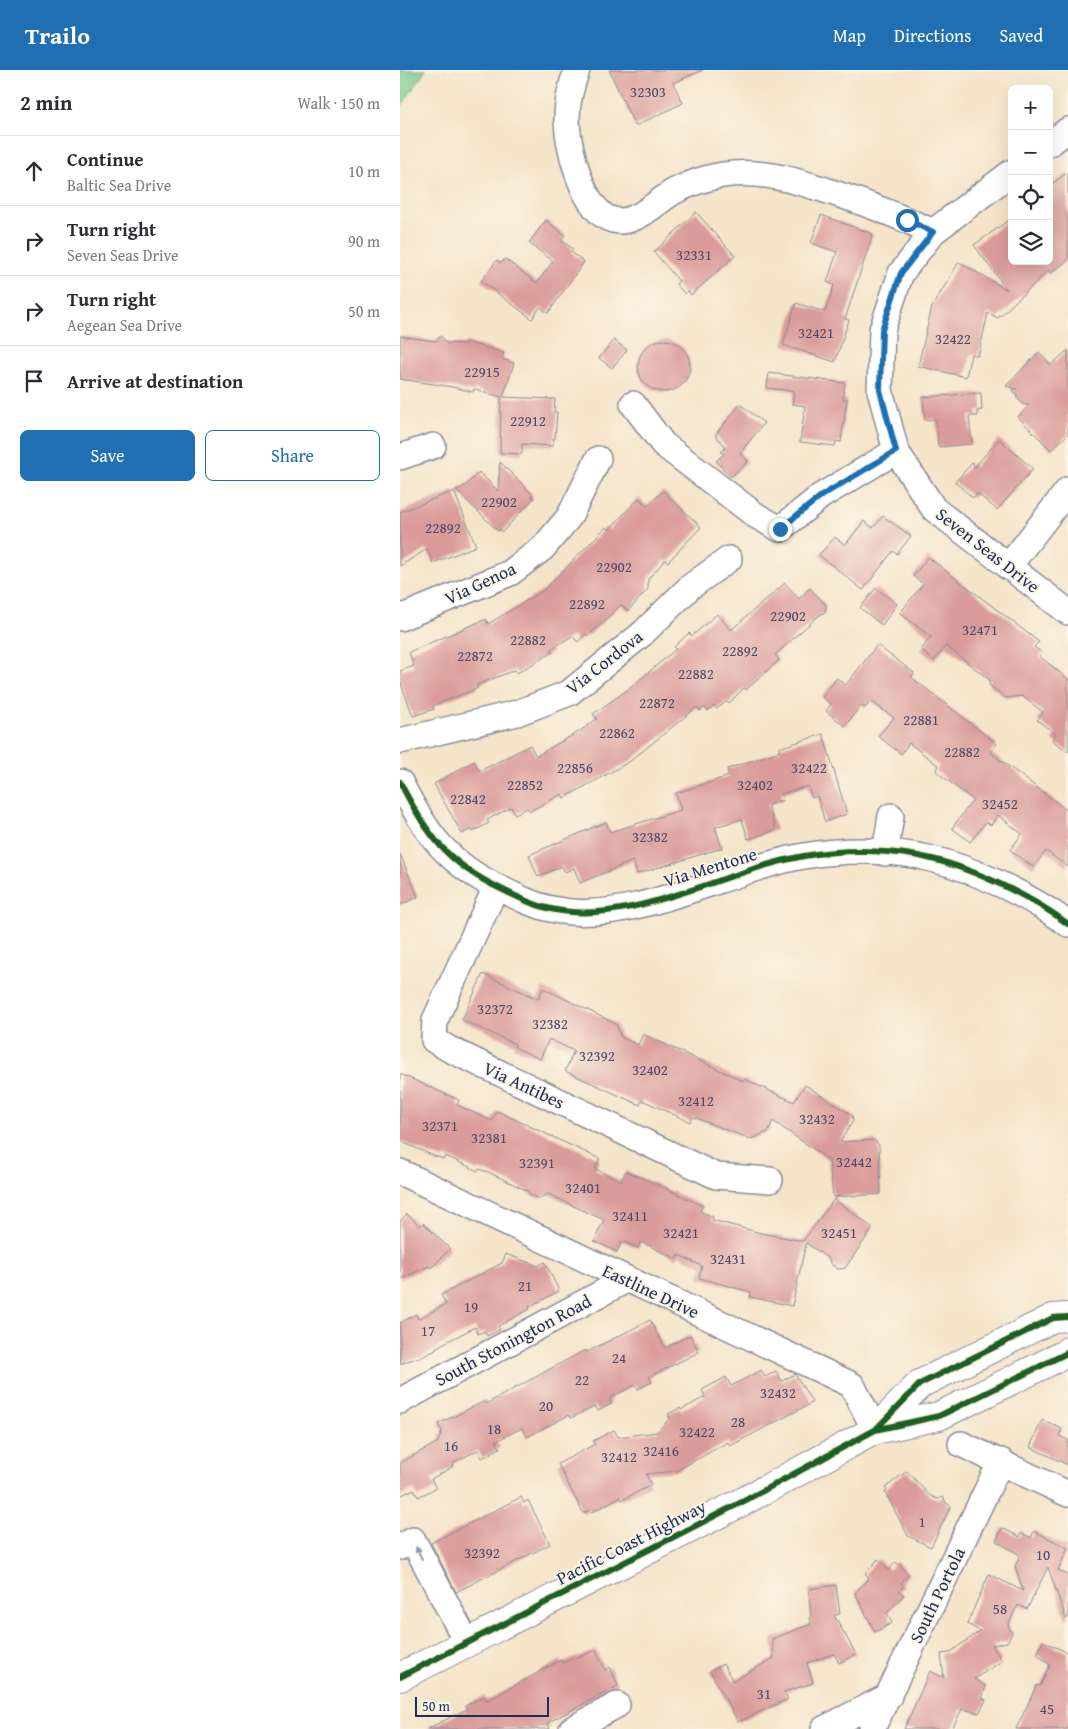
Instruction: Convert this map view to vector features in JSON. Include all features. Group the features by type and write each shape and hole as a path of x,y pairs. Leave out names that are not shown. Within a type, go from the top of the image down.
{"highway":[{"name":"Pacific Coast Highway","path":"875,1430 920,1384 1053,1318 1068,1317"},
{"name":"Pacific Coast Highway","path":"400,1677 744,1501 875,1430 939,1416 1068,1351"}],"street":[{"path":"577,71 567,109 570,150 579,176 592,202 603,216 611,220 619,222 633,218 672,193 702,180 723,175 758,173 788,177 870,204 933,232"},
{"path":"1053,141 1068,130"},
{"name":"Seven Seas Drive","path":"1008,175 933,232 901,273 882,330 880,390 896,451 934,509 1068,612"},
{"path":"634,404 663,444 755,515 780,529 821,496 896,451"},
{"path":"400,457 433,446"},
{"name":"Via Genoa","path":"400,618 510,573 544,548 569,518 598,459"},
{"path":"1008,567 1068,490"},
{"name":"Via Cordova","path":"400,741 517,713 569,692 642,634 690,587 729,559"},
{"name":"Via Mentone","path":"400,782 406,810 462,867 523,900 551,909 581,912 616,910 804,856 844,852 885,853 932,859 966,871 1028,898 1068,924"},
{"path":"885,853 891,816"},
{"name":"Via Antibes","path":"496,887 435,1020 434,1040 449,1049 716,1176 770,1180"},
{"name":"Eastline Drive","path":"402,1174 852,1385 875,1430"},
{"name":"South Stonington Road","path":"400,1401 626,1280"},
{"path":"961,1444 1068,1494"},
{"name":"South Portola","path":"872,1729 1001,1462"},
{"path":"400,1547 413,1540 467,1643"},
{"path":"824,1729 889,1696"},
{"path":"572,1729 617,1705"}],"green space":[{"path":"400,70 426,70 400,108"}],"building":[{"path":"609,70 703,70 673,83 683,103 635,126"},
{"path":"1068,172 1068,260 1049,274 1049,270 998,318 988,313 979,353 977,351 978,356 971,354 966,377 918,366 932,307 959,262 1007,290 974,245 1008,221 1008,265 1053,265 1053,183"},
{"path":"696,212 735,256 691,295 688,291 685,294 676,284 679,281 654,252"},
{"path":"821,215 873,234 845,319 849,320 835,362 783,345 796,303 825,312 834,285 827,282 837,252 811,243"},
{"path":"546,220 565,235 561,240 573,249 571,252 584,262 548,313 540,307 532,319 481,281 497,260 501,263 505,259 537,283 553,261 529,243"},
{"path":"400,336 435,341 441,336 446,343 465,344 466,342 504,353 502,359 514,363 503,397 555,399 554,412 557,412 553,446 522,444 522,454 500,453 501,397 474,389 473,392 400,379"},
{"path":"614,340 627,350 612,368 599,358"},
{"path":"659,340 669,340 683,347 690,361 690,371 683,385 669,392 659,392 649,388 642,381 638,371 638,361 642,351 649,344"},
{"path":"1068,350 1068,434 1051,450 1018,417 1029,405 1024,405 1016,397 1018,396 1012,389 1017,389 1006,386 1039,352 1051,365"},
{"path":"769,373 845,383 843,399 847,399 841,442 836,441 835,446 800,442 805,406 792,404 794,391 767,388"},
{"path":"981,393 982,410 977,411 978,416 969,416 972,444 938,447 936,419 925,420 923,397"},
{"path":"740,404 764,423 740,453 748,461 731,477 716,461 724,454 721,452 726,447 715,435"},
{"path":"999,439 1033,469 997,510 977,493 973,498 955,482 973,462 974,468"},
{"path":"500,462 534,498 502,532 500,529 498,531 456,490 465,486 479,472 498,491"},
{"path":"454,491 476,546 433,563 427,549 400,566 400,512"},
{"path":"663,491 701,527 668,562 665,560 648,579 648,589 628,611 621,605 588,636 586,634 578,642 572,636 551,649 553,652 517,673 515,670 477,685 478,688 433,706 434,709 413,716 400,681 400,671 414,666 409,652 486,619 488,624 544,590 606,527 609,530 639,498 647,506"},
{"path":"883,516 911,536 897,554 893,551 863,590 819,555 835,537 845,545 864,521 873,528"},
{"path":"928,557 1039,642 1034,647 1042,653 1039,656 1068,679 1068,752 1052,740 1056,734 1037,720 1043,712 1022,696 1006,698 989,685 990,680 946,646 934,661 921,650 931,637 900,613 923,584 913,576"},
{"path":"785,583 799,599 810,588 826,605 825,612 775,655 779,660 746,690 744,688 729,703 727,701 717,709 714,706 708,711 704,707 700,711 697,707 629,762 564,798 562,794 530,811 528,808 515,814 511,807 487,820 489,823 472,832 471,829 462,834 434,784 474,761 480,771 530,745 536,756 580,731 597,719 593,714 630,688 676,649 674,647 689,633 692,636 717,614 731,630"},
{"path":"876,588 897,604 882,625 860,608"},
{"path":"877,645 914,673 911,677 997,744 990,752 1068,811 1068,867 1046,851 1033,867 1010,850 1022,834 998,815 991,825 986,822 970,842 952,828 973,800 936,771 939,766 909,743 901,754 878,736 894,718 871,701 865,708 861,705 845,726 826,711 831,704 822,697 837,678 846,685"},
{"path":"823,734 847,814 825,822 817,796 812,798 808,786 781,794 783,800 768,805 776,830 748,839 742,819 715,827 722,848 637,874 633,861 580,883 574,868 565,872 562,866 538,877 529,855 606,822 610,832 681,810 676,793 729,776 727,769 780,751 779,748"},
{"path":"400,854 418,897 400,905"},
{"path":"483,974 538,999 543,988 616,1024 621,1037 638,1045 643,1034 743,1081 744,1079 794,1102 805,1085 852,1115 853,1121 840,1142 874,1140 879,1145 881,1194 833,1197 829,1160 773,1121 768,1132 750,1139 693,1117 690,1122 642,1100 640,1105 565,1071 574,1051 549,1039 540,1059 514,1047 515,1044 462,1020"},
{"path":"400,1074 459,1100 457,1105 492,1121 497,1111 600,1159 595,1169 621,1181 626,1171 674,1192 703,1206 700,1211 713,1217 712,1220 761,1233 803,1241 834,1199 873,1228 845,1268 838,1269 830,1263 829,1259 806,1243 792,1306 750,1297 751,1292 699,1278 702,1266 679,1255 677,1259 641,1242 638,1248 622,1241 617,1252 594,1241 604,1220 548,1194 539,1199 530,1195 528,1191 488,1172 479,1169 478,1171 446,1156 444,1159 434,1156 400,1141"},
{"path":"407,1214 420,1226 423,1223 450,1249 431,1268 429,1266 400,1279 400,1221"},
{"path":"506,1254 538,1266 545,1262 559,1291 498,1326 500,1330 487,1336 484,1331 478,1334 475,1327 420,1358 400,1364 400,1323 416,1314 418,1319 446,1304 441,1295 502,1263"},
{"path":"650,1320 665,1348 690,1335 699,1352 649,1377 652,1382 638,1389 635,1385 610,1398 611,1404 598,1411 595,1406 571,1418 569,1415 527,1437 522,1428 496,1441 500,1448 482,1458 478,1450 453,1463 454,1465 449,1469 431,1479 436,1488 418,1497 414,1489 400,1496 400,1463 438,1442 442,1431 438,1424 485,1401 486,1404 585,1350 587,1352"},
{"path":"761,1370 765,1377 776,1371 782,1381 795,1374 812,1402 730,1446 728,1442 676,1471 646,1474 651,1485 622,1500 620,1497 592,1512 590,1510 583,1513 558,1464 595,1444 593,1441 614,1430 618,1437 657,1432 670,1418 668,1414 680,1408 681,1410 705,1397 702,1390 726,1377 731,1386"},
{"path":"1042,1420 1062,1429 1059,1436 1068,1440 1068,1465 1030,1447"},
{"path":"907,1471 929,1495 937,1499 943,1497 946,1503 951,1506 931,1547 908,1536 885,1492 887,1491 885,1488"},
{"path":"521,1497 524,1503 528,1500 550,1544 456,1592 431,1543"},
{"path":"1002,1528 1020,1537 1021,1533 1031,1538 1034,1531 1068,1548 1058,1570 1068,1575 1068,1618 1066,1619 1048,1567 1027,1609 1018,1605 1008,1625 1012,1633 1007,1642 992,1645 1002,1661 974,1679 986,1686 982,1698 986,1700 979,1713 962,1709 952,1729 904,1729 930,1671 944,1678 941,1654 949,1653 980,1631 967,1624 989,1574 1023,1591 1015,1566 1020,1555 996,1541"},
{"path":"878,1559 889,1570 896,1562 909,1574 901,1583 904,1586 899,1591 904,1595 887,1613 892,1623 875,1632 855,1593 869,1578 865,1574"},
{"path":"836,1585 840,1614 834,1615 856,1654 839,1663 834,1654 807,1663 813,1683 784,1692 788,1699 738,1722 710,1671 723,1664 733,1681 774,1658 772,1639 811,1624 809,1589"},
{"path":"1043,1641 1068,1653 1068,1729 1016,1729 1037,1685 1040,1686 1050,1665 1037,1654"},
{"path":"596,1650 605,1670 610,1667 618,1686 547,1723 550,1729 427,1729 467,1709 465,1706 484,1696 486,1700 490,1699 561,1660 562,1663"}],"cycle path":[{"path":"400,782 429,832 453,858 467,869 501,889 531,903 551,909 581,912 613,910 645,904 774,863 804,856 835,852 868,851 917,856 966,870 1021,895 1068,924"},
{"path":"875,1430 920,1384 1053,1318 1068,1317"},
{"path":"400,1677 744,1501 875,1430 939,1416 1068,1351"}],"route":[{"path":"780,529 821,496 896,451 880,390 882,330 901,273 933,232 907,220"}]}
